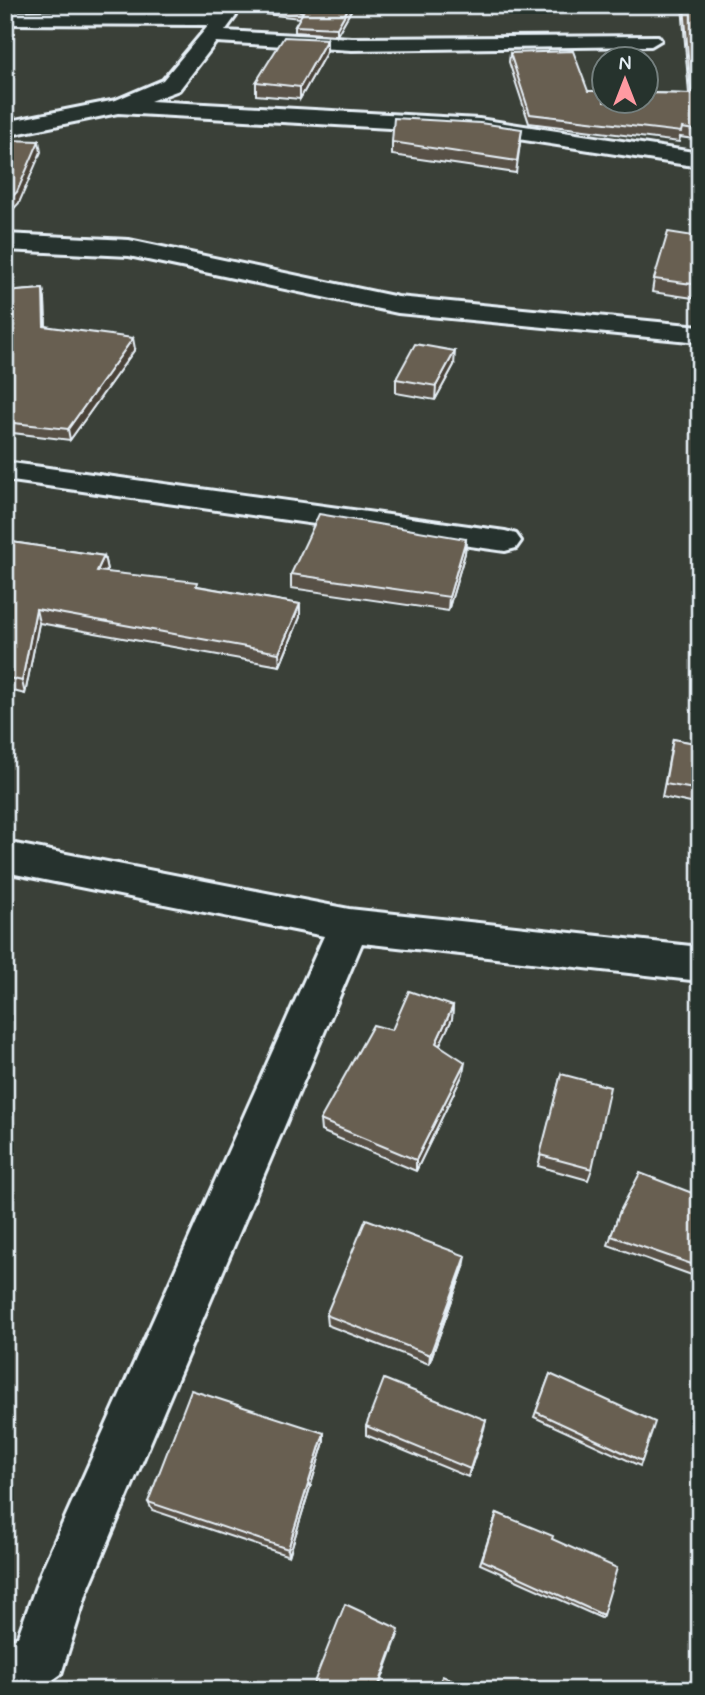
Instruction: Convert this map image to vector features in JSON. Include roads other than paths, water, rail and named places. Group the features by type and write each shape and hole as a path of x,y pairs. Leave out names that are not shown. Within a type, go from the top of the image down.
{"street":[{"path":"5,18 140,16 222,20 352,44 651,40"},
{"path":"5,129 118,106 171,85 222,20"},
{"path":"118,106 479,126 700,160"},
{"path":"5,242 130,248 398,305 700,334"},
{"path":"5,471 505,541"},
{"path":"5,857 348,925 700,964"},
{"path":"5,1680 41,1654 60,1591 348,925"}]}
